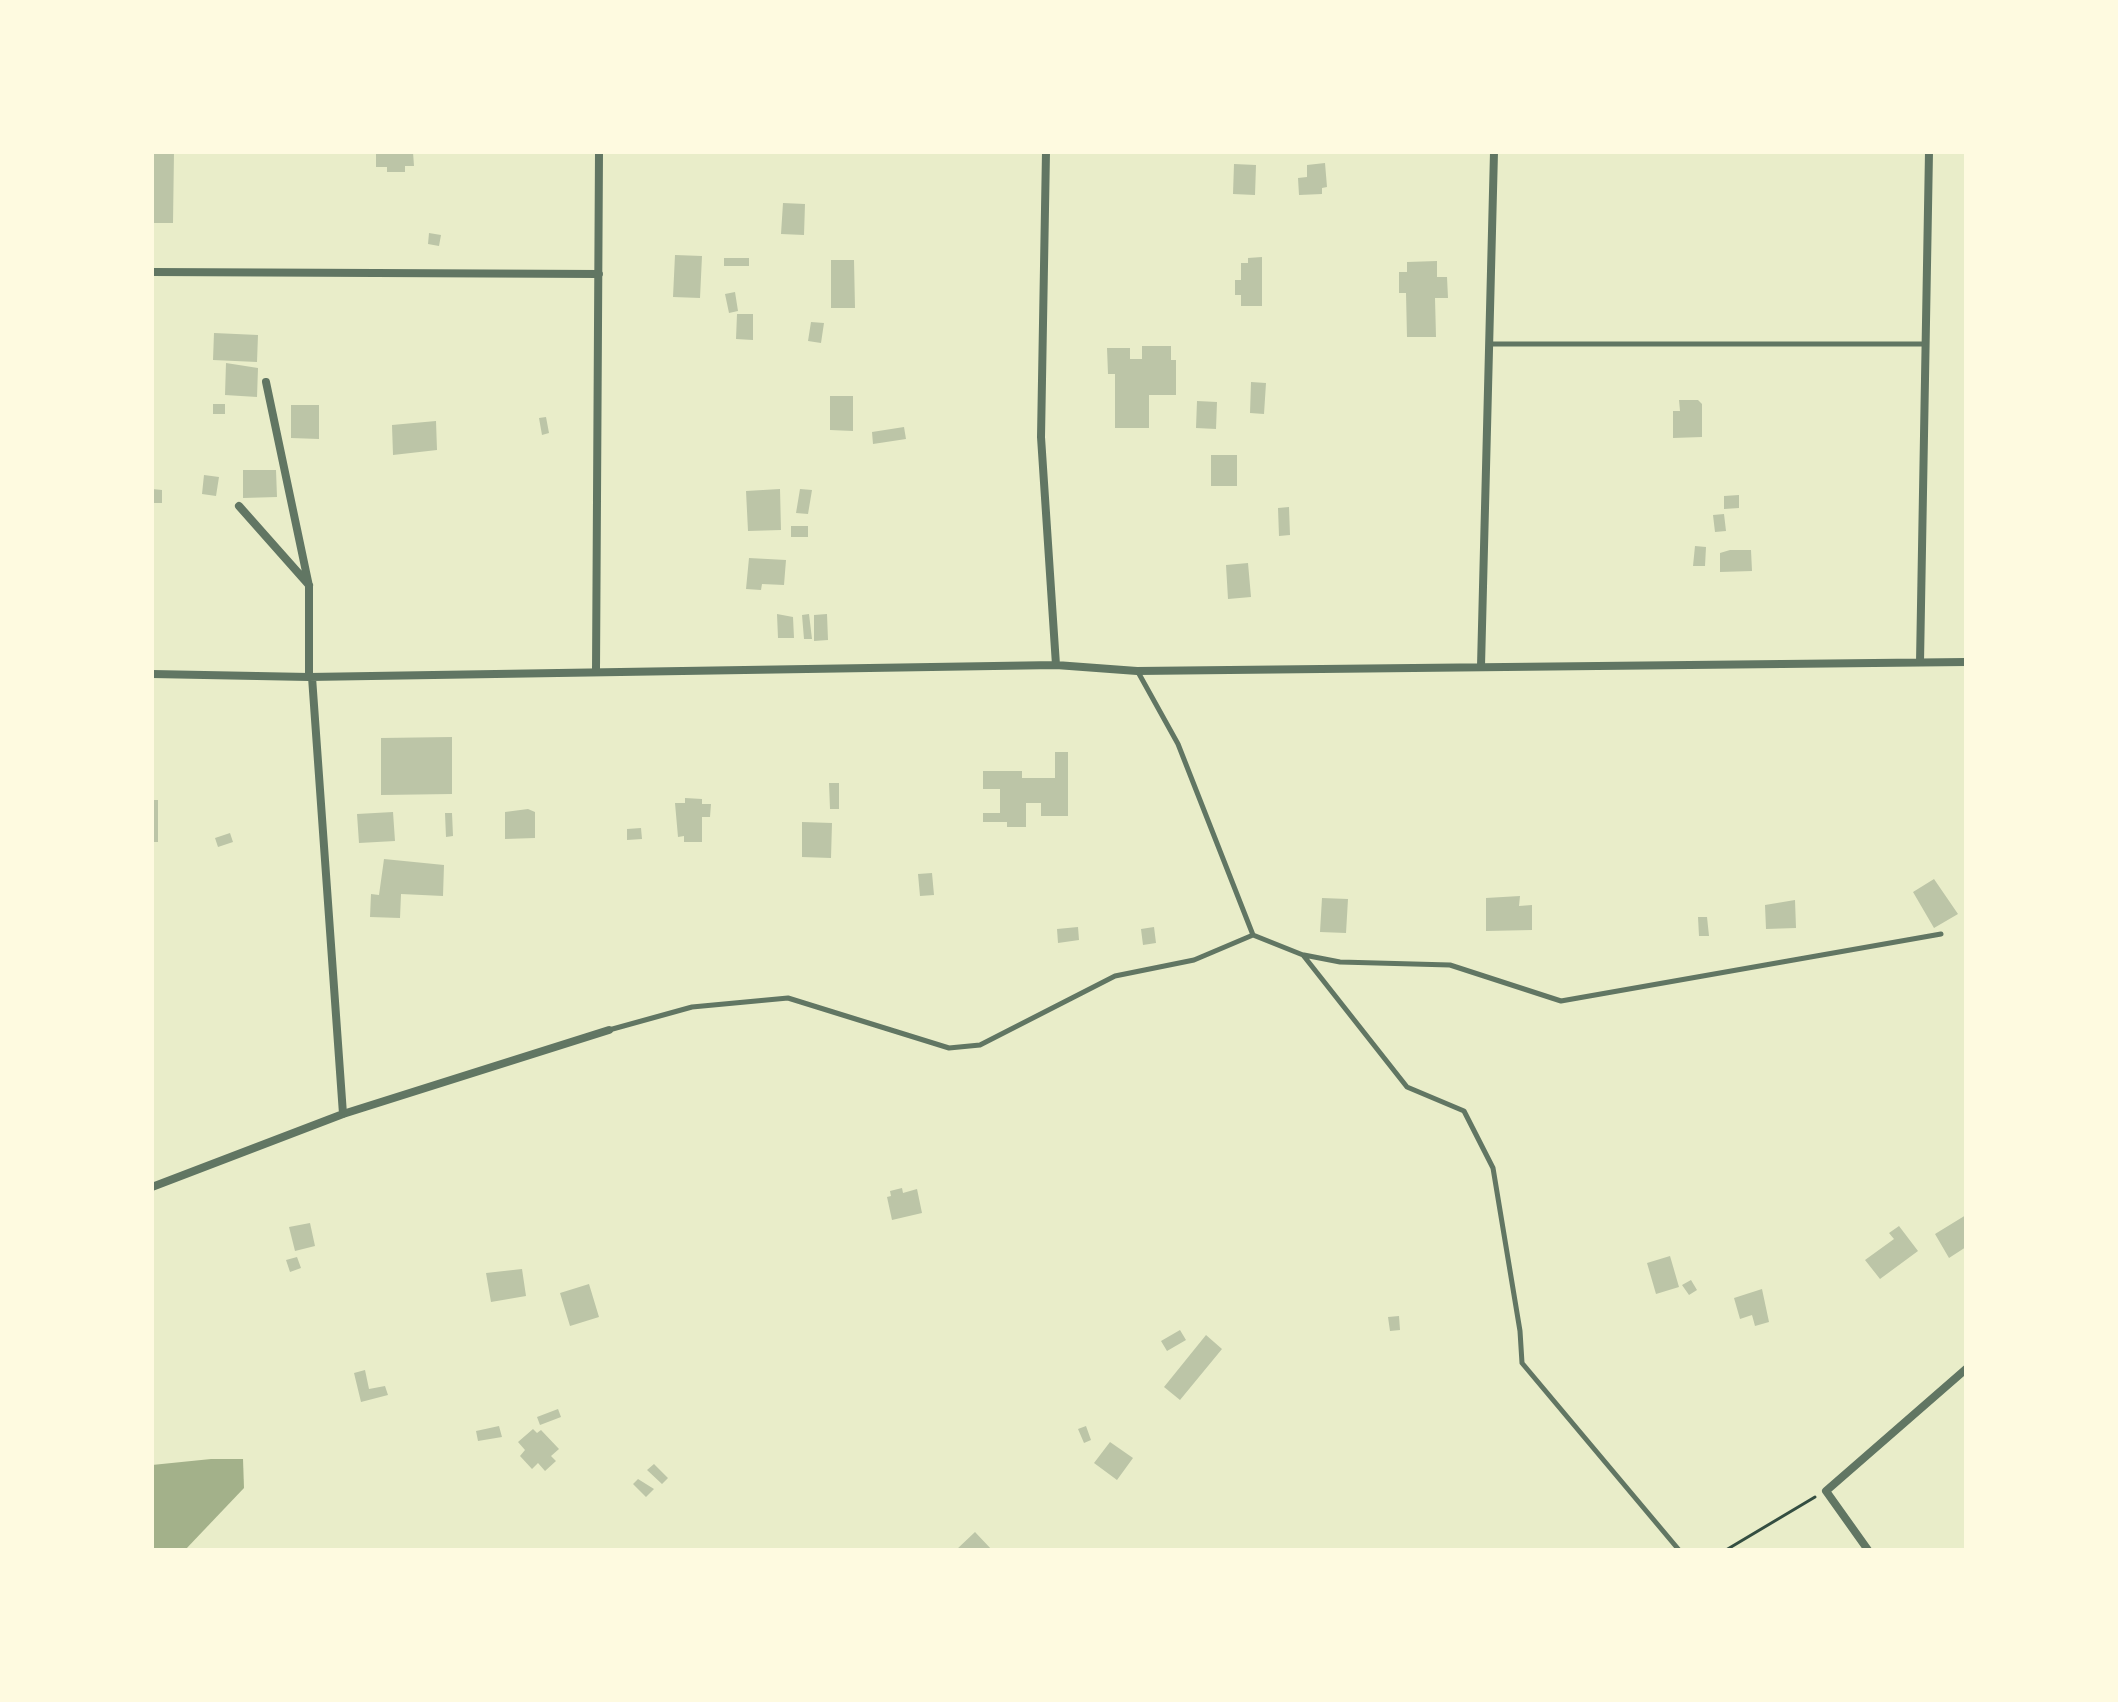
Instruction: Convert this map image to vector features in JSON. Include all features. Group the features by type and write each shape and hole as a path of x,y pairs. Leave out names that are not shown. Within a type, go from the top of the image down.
{"street":[{"path":"596,670 599,152"},
{"path":"1046,152 1041,437 1056,665"},
{"path":"1481,666 1492,344 1494,152"},
{"path":"1920,662 1929,152"},
{"path":"152,272 599,274"},
{"path":"266,382 309,586 311,677 343,1114"},
{"path":"239,506 309,586"},
{"path":"152,674 311,677 596,670 1056,665 1137,671 1966,662"},
{"path":"152,1187 343,1114 609,1030"},
{"path":"1868,1550 1826,1491 1966,1369"}],"lane":[{"path":"1492,344 1926,344"},
{"path":"1137,671 1178,744 1253,935"},
{"path":"609,1030 692,1007 788,998 949,1048 980,1045 1115,976 1194,960 1253,935 1303,955 1340,962 1450,965 1561,1001 1941,934"},
{"path":"1303,955 1407,1087 1464,1111 1493,1168 1520,1331 1522,1363 1679,1550"}],"path":[{"path":"1726,1550 1826,1491"}],"shaded area":[{"path":"243,1459 244,1488 185,1550 152,1550 152,1465"}],"building":[{"path":"152,152 174,152 173,223 152,223"},
{"path":"376,152 413,152 414,166 405,166 405,172 387,172 387,167 376,167"},
{"path":"1325,163 1327,187 1322,188 1322,194 1299,195 1298,178 1307,177 1307,165"},
{"path":"1234,164 1256,165 1255,195 1233,194"},
{"path":"783,203 805,204 804,235 781,234"},
{"path":"429,233 441,235 439,246 428,244"},
{"path":"675,255 702,256 700,298 673,297"},
{"path":"1262,257 1262,306 1241,306 1241,295 1235,295 1235,280 1241,280 1241,263 1248,263 1248,258"},
{"path":"724,258 749,258 749,266 724,266"},
{"path":"831,260 854,260 855,308 831,308"},
{"path":"1437,261 1437,277 1447,277 1448,298 1435,298 1436,337 1407,337 1406,293 1399,293 1399,272 1407,272 1407,262"},
{"path":"735,292 738,311 729,313 725,294"},
{"path":"737,314 753,314 753,340 736,339"},
{"path":"811,322 824,323 821,343 808,341"},
{"path":"214,333 258,335 257,362 213,360"},
{"path":"1142,346 1171,346 1171,360 1176,360 1176,395 1149,395 1149,428 1115,428 1115,374 1108,374 1107,348 1130,348 1130,359 1142,359"},
{"path":"226,363 258,368 257,397 225,395"},
{"path":"1251,382 1266,383 1264,414 1250,413"},
{"path":"830,396 853,396 853,431 830,430"},
{"path":"1679,400 1698,400 1702,404 1702,437 1673,438 1673,411 1680,411"},
{"path":"1197,401 1217,402 1216,429 1196,428"},
{"path":"213,404 225,404 225,414 213,414"},
{"path":"291,405 319,405 319,439 291,438"},
{"path":"546,417 549,433 542,435 539,418"},
{"path":"436,421 437,450 393,455 392,425"},
{"path":"904,427 906,439 873,444 872,432"},
{"path":"1211,455 1237,455 1237,486 1211,486"},
{"path":"243,470 276,470 277,497 243,498"},
{"path":"204,475 219,477 216,496 202,494"},
{"path":"152,489 162,490 162,503 152,503"},
{"path":"780,489 781,530 748,531 746,491"},
{"path":"800,489 812,490 808,514 796,513"},
{"path":"1739,495 1739,508 1724,509 1724,496"},
{"path":"1289,507 1290,535 1279,536 1278,508"},
{"path":"1724,514 1726,531 1715,532 1713,515"},
{"path":"791,526 808,526 808,537 791,537"},
{"path":"1695,546 1706,547 1705,566 1693,566"},
{"path":"1751,550 1752,571 1720,572 1720,553"},
{"path":"749,558 786,560 784,585 762,584 761,590 746,589"},
{"path":"1248,563 1251,597 1228,599 1226,565"},
{"path":"777,614 793,617 794,638 778,638"},
{"path":"809,614 812,639 804,639 802,615"},
{"path":"827,614 828,640 814,641 814,615"},
{"path":"452,737 452,794 381,795 381,738"},
{"path":"1055,752 1068,752 1068,816 1041,816 1041,803 1026,803 1026,827 1007,827 1007,822 983,822 983,813 1000,813 1000,789 983,789 983,771 1022,771 1022,778 1055,778"},
{"path":"829,783 839,783 839,809 830,809"},
{"path":"685,798 702,799 702,804 711,804 710,817 702,817 702,842 684,842 684,836 678,837 675,803 685,803"},
{"path":"152,800 158,800 158,842 152,842"},
{"path":"528,809 535,812 535,838 505,839 505,812"},
{"path":"393,812 395,841 359,843 357,814"},
{"path":"445,813 452,813 453,836 446,837"},
{"path":"802,822 832,823 831,858 802,857"},
{"path":"641,828 642,839 627,840 627,829"},
{"path":"230,833 233,842 218,847 215,838"},
{"path":"384,859 444,865 443,896 401,894 400,918 370,917 371,894 379,895"},
{"path":"932,873 934,895 920,896 918,874"},
{"path":"1934,879 1958,914 1934,928 1913,892"},
{"path":"1520,896 1519,906 1532,905 1532,930 1486,931 1486,898"},
{"path":"1322,898 1348,899 1346,933 1320,932"},
{"path":"1795,900 1796,928 1766,929 1765,905"},
{"path":"1698,917 1707,917 1709,936 1699,936"},
{"path":"1078,927 1079,940 1058,943 1057,929"},
{"path":"1154,927 1156,943 1143,945 1141,929"},
{"path":"902,1188 903,1193 917,1189 922,1213 892,1220 887,1197 891,1196 890,1191"},
{"path":"1966,1215 1966,1247 1949,1258 1935,1234"},
{"path":"310,1223 315,1246 295,1251 289,1227"},
{"path":"1899,1226 1918,1251 1880,1279 1865,1260 1894,1239 1889,1233"},
{"path":"1670,1256 1679,1287 1656,1294 1647,1263"},
{"path":"297,1257 301,1268 290,1272 286,1260"},
{"path":"522,1269 526,1296 491,1302 486,1273"},
{"path":"1691,1280 1697,1290 1689,1295 1682,1285"},
{"path":"589,1284 599,1317 570,1326 560,1293"},
{"path":"1762,1289 1769,1322 1755,1326 1752,1315 1740,1319 1734,1298"},
{"path":"1399,1316 1400,1330 1390,1331 1388,1317"},
{"path":"1180,1330 1186,1340 1167,1351 1161,1341"},
{"path":"1206,1335 1222,1349 1180,1400 1164,1387"},
{"path":"365,1370 369,1389 385,1386 388,1395 361,1402 354,1373"},
{"path":"558,1409 561,1417 540,1425 537,1417"},
{"path":"499,1426 502,1437 478,1441 476,1431"},
{"path":"1086,1426 1091,1440 1084,1443 1078,1429"},
{"path":"533,1429 537,1433 541,1430 559,1449 551,1456 556,1461 545,1471 538,1463 532,1469 520,1456 525,1450 518,1442"},
{"path":"1110,1442 1133,1458 1117,1480 1094,1463"},
{"path":"654,1464 668,1478 662,1484 647,1470"},
{"path":"638,1479 654,1489 646,1497 633,1484"},
{"path":"975,1532 992,1550 956,1550"}]}
